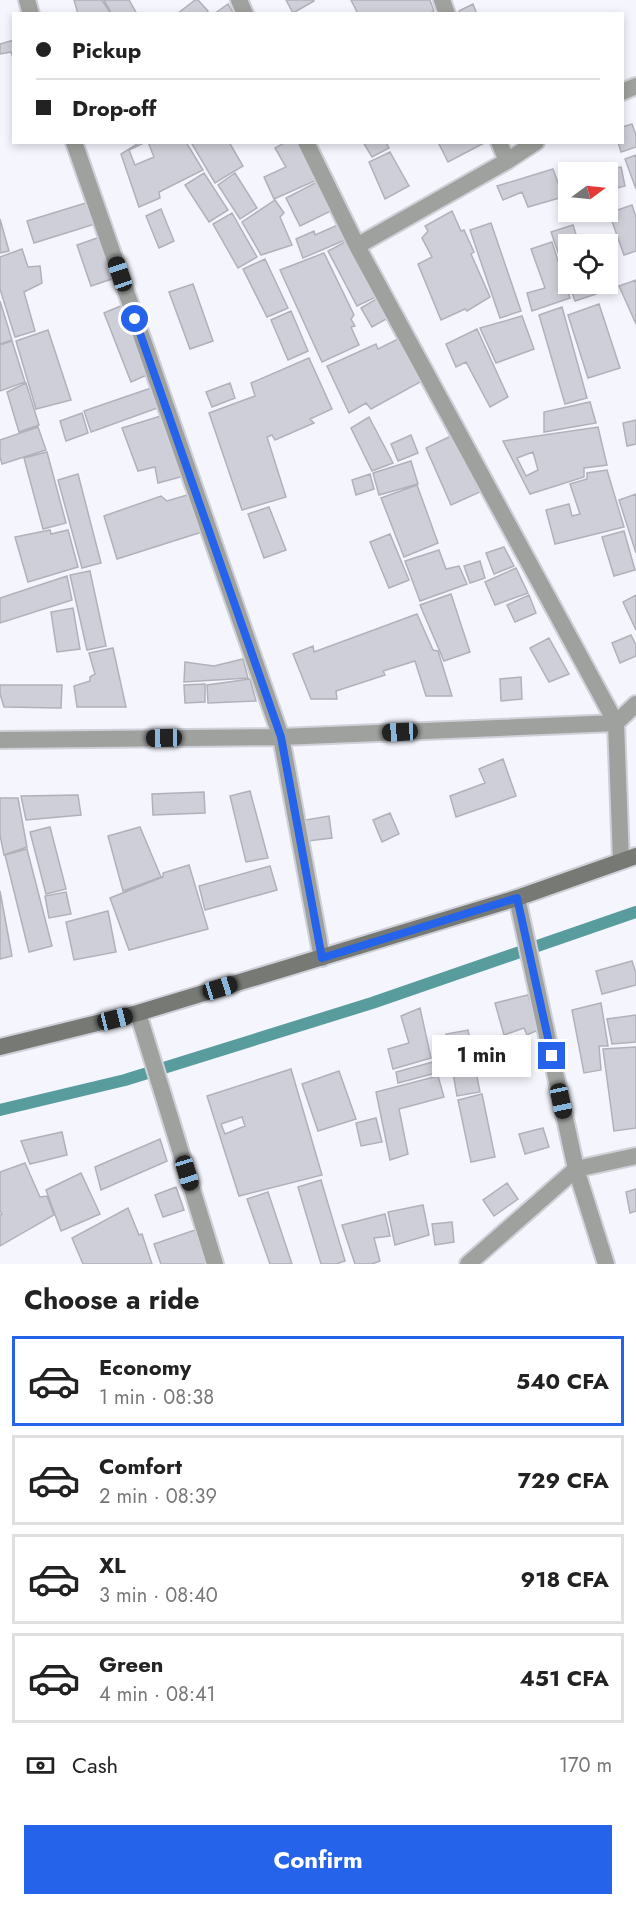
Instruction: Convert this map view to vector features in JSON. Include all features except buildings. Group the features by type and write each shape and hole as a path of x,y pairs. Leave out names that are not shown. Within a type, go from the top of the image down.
{"main road":[{"path":"0,1047 138,1013 322,958 517,898 628,859"}],"street":[{"path":"75,144 281,737 322,958"},
{"path":"307,144 357,246 616,723 628,859"},
{"path":"500,144 507,161"},
{"path":"357,246 533,144"},
{"path":"0,740 281,737 616,723 636,704"},
{"path":"517,898 576,1169 606,1264"},
{"path":"138,1013 215,1264"},
{"path":"468,1264 576,1169 636,1156"}],"waterway":[{"path":"0,1110 125,1080 372,1003 636,912"}],"route":[{"path":"135,319 281,737 322,958 517,898 552,1056"}]}
